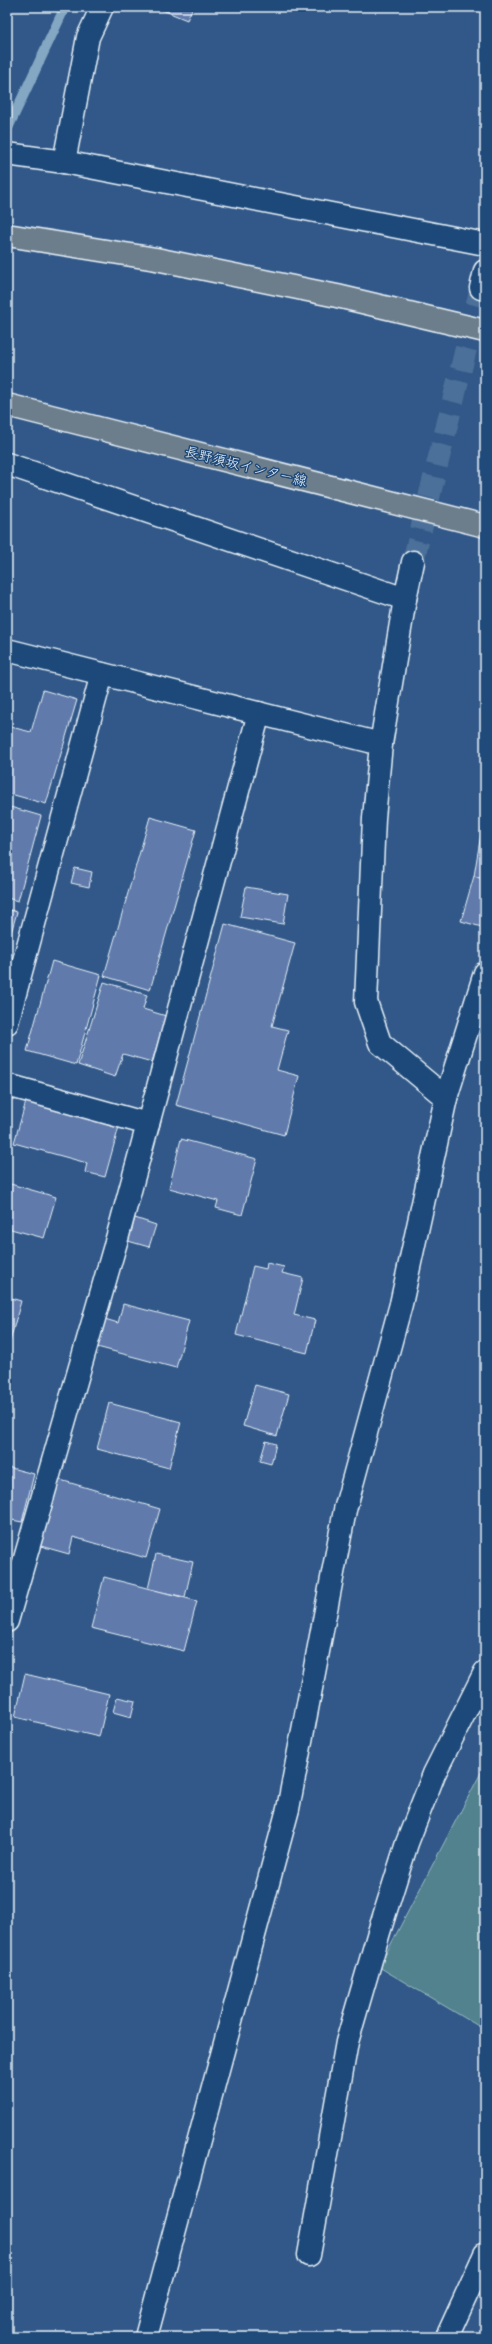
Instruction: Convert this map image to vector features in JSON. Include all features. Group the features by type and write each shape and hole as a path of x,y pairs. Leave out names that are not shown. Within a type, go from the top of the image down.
{"main road":[{"path":"7,235 156,259 336,296 485,331"},
{"name":"長野須坂インター線","path":"7,405 485,526"}],"street":[{"path":"64,162 88,37 102,7"},
{"path":"7,154 64,162 485,244"},
{"path":"7,464 405,599"},
{"path":"413,562 405,599 381,744 374,818 366,1002 380,1043 446,1098"},
{"path":"7,650 381,744"},
{"path":"7,1023 102,674"},
{"path":"7,1621 148,1124 259,713"},
{"path":"146,2337 288,1809 345,1510 401,1304 446,1098 485,974"},
{"path":"7,1085 148,1124"},
{"path":"309,2255 348,2042 378,1932 407,1843 434,1774 485,1672"},
{"path":"447,2337 485,2254"}],"green space":[{"path":"485,1765 485,2030 379,1967"}],"building":[{"path":"155,7 193,7 187,20"},
{"path":"43,690 77,700 46,804 7,793 7,726 31,732"},
{"path":"7,806 41,816 18,901 7,898"},
{"path":"150,817 196,830 150,990 104,976"},
{"path":"482,828 485,828 485,878 474,876"},
{"path":"75,868 92,872 89,887 71,883"},
{"path":"474,876 485,880 485,928 461,921"},
{"path":"246,887 288,894 283,924 240,917"},
{"path":"7,909 17,912 7,947"},
{"path":"225,924 295,943 272,1026 288,1030 277,1070 299,1076 284,1135 176,1105"},
{"path":"52,961 101,975 76,1065 27,1051"},
{"path":"104,982 147,995 143,1009 166,1016 152,1062 123,1054 115,1077 78,1065"},
{"path":"27,1098 120,1123 105,1177 85,1172 87,1163 14,1143"},
{"path":"181,1139 257,1159 242,1215 216,1208 218,1201 169,1188"},
{"path":"7,1148 11,1150 7,1163"},
{"path":"7,1183 56,1197 44,1238 7,1228"},
{"path":"135,1218 156,1225 149,1247 128,1241"},
{"path":"267,1263 284,1267 282,1273 303,1278 294,1315 315,1320 307,1353 236,1335 253,1266 266,1269"},
{"path":"7,1297 21,1301 10,1341 7,1340"},
{"path":"123,1304 189,1321 176,1368 97,1347 105,1319 118,1323"},
{"path":"255,1385 289,1394 277,1436 243,1426"},
{"path":"109,1403 181,1422 169,1468 97,1449"},
{"path":"266,1441 276,1444 271,1464 260,1461"},
{"path":"7,1467 34,1474 22,1522 7,1519"},
{"path":"57,1479 160,1509 146,1558 73,1537 69,1554 37,1545"},
{"path":"156,1554 193,1562 185,1597 148,1589"},
{"path":"104,1577 197,1601 184,1651 91,1628"},
{"path":"25,1674 109,1694 99,1737 15,1717"},
{"path":"117,1697 135,1701 131,1717 113,1712"},
{"path":"7,1970 12,1972 8,1986 7,1985"}],"waterway":[{"path":"8,128 65,7"}],"tunnel":[{"path":"413,562 481,288"}]}
